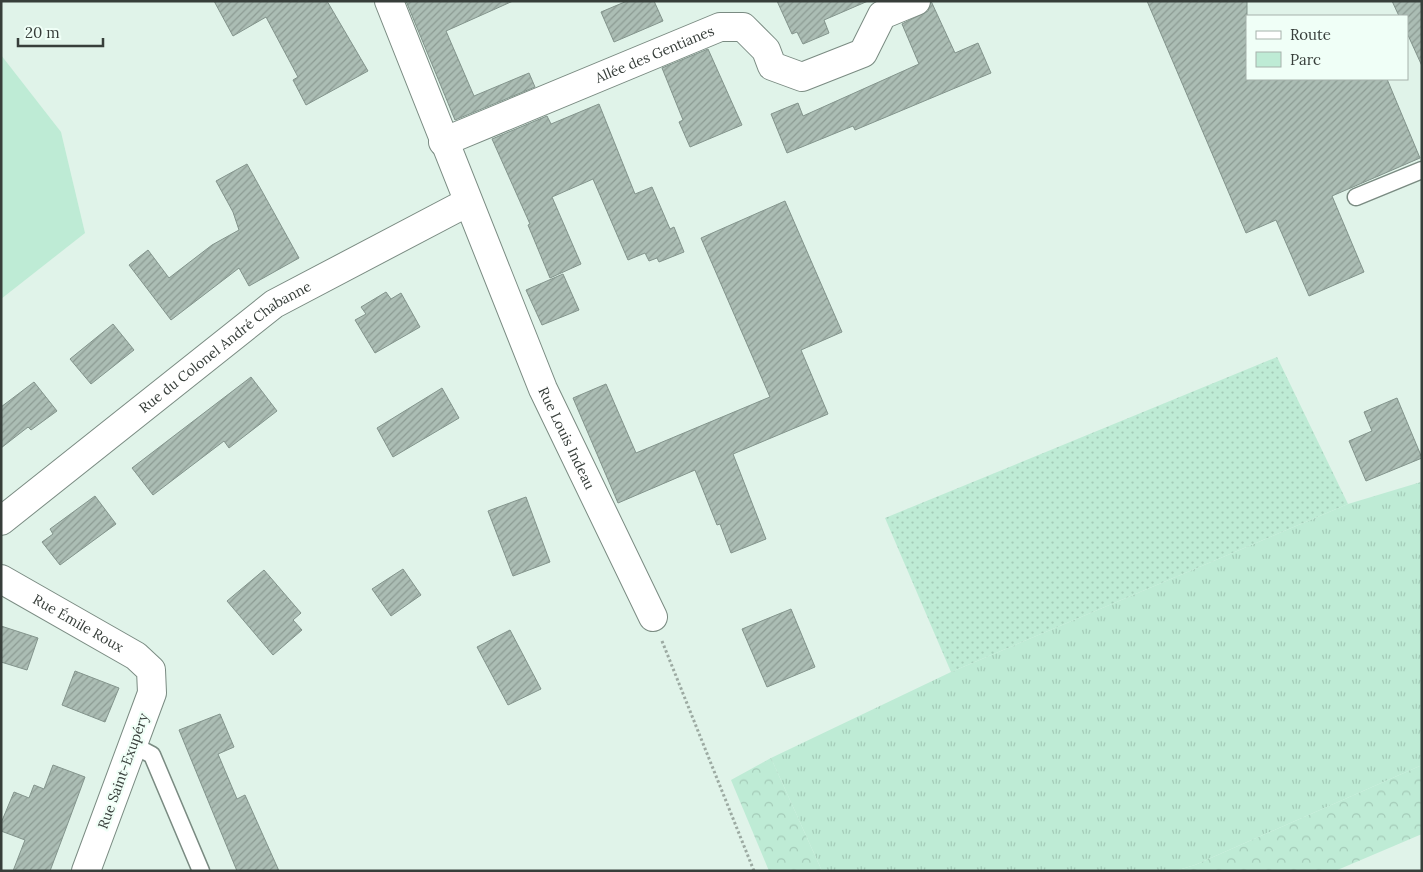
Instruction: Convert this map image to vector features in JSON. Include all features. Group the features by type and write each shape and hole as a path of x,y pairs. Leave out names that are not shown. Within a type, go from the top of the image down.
{"street":[{"name":"Rue Louis Indeau","path":"389,1 443,142 543,389 653,617"},
{"name":"Allée des Gentianes","path":"443,142 720,27 743,27 766,50 772,66 802,76 863,52 882,15 916,1"},
{"name":"Rue du Colonel André Chabanne","path":"1,521 274,304 468,202"},
{"name":"Rue Émile Roux","path":"1,579 136,656 151,670"},
{"name":"Rue Saint-Exupéry","path":"86,871 152,693 151,670"}],"lane":[{"path":"1356,197 1422,170"},
{"path":"133,745 152,755 200,871"}],"path":[{"path":"653,617 754,871"}],"green space":[{"path":"1,55 61,132 85,233 1,299"},
{"path":"1277,357 1348,504 951,672 885,518"},
{"path":"1421,482 1422,765 1195,865 1175,871 822,871 771,758 951,672 1348,504"},
{"path":"771,758 822,871 769,871 731,780"},
{"path":"1422,765 1422,834 1335,871 1175,871 1195,865"}],"building":[{"path":"214,1 327,1 368,71 306,105 293,80 298,77 266,17 233,36"},
{"path":"406,1 513,1 446,31 474,96 529,73 535,87 455,120"},
{"path":"627,1 654,1 663,21 614,42 601,12"},
{"path":"777,1 868,1 824,20 829,33 803,44 797,32 792,34"},
{"path":"931,1 955,53 978,43 991,73 855,130 853,126 787,153 771,114 798,103 803,116 919,64 902,24 928,11"},
{"path":"1147,1 1247,1 1246,80 1387,80 1420,158 1332,196 1364,272 1309,296 1276,220 1246,233"},
{"path":"1392,1 1422,1 1422,66 1408,35 1408,15 1399,15"},
{"path":"708,49 742,125 690,147 679,122 683,120 662,68"},
{"path":"599,104 635,194 652,187 670,229 674,227 684,252 659,262 657,258 649,261 645,253 628,260 593,179 552,197 581,264 550,278 528,225 530,224 492,139 547,116 551,124"},
{"path":"247,164 299,258 249,286 239,268 171,320 129,265 148,250 169,278 212,245 239,230 233,212 216,181"},
{"path":"785,201 842,332 801,350 828,414 733,454 766,539 731,553 720,524 717,525 695,470 618,503 573,398 606,384 636,453 770,397 701,238"},
{"path":"563,274 579,310 542,325 526,290"},
{"path":"386,292 391,299 401,293 420,327 375,353 355,320 366,314 361,307"},
{"path":"113,324 134,350 91,384 70,359"},
{"path":"251,377 277,411 229,448 224,441 153,495 132,468"},
{"path":"34,382 57,411 31,430 28,427 1,448 1,407"},
{"path":"442,388 459,418 393,457 377,428"},
{"path":"1397,398 1422,458 1366,481 1349,441 1372,431 1364,412"},
{"path":"95,496 116,524 60,565 42,542 53,534 50,529"},
{"path":"526,497 550,562 513,576 488,511"},
{"path":"403,569 421,595 391,616 372,589"},
{"path":"264,570 301,613 293,620 302,630 273,655 227,601"},
{"path":"791,609 815,667 767,687 742,629"},
{"path":"1,626 38,638 27,670 1,662"},
{"path":"510,630 541,689 508,705 477,647"},
{"path":"75,671 119,688 105,722 62,705"},
{"path":"220,714 234,747 218,754 237,799 245,795 279,871 237,871 179,730"},
{"path":"53,765 85,777 50,871 13,871 25,840 1,831 1,823 14,792 29,798 34,785 44,789"}]}
